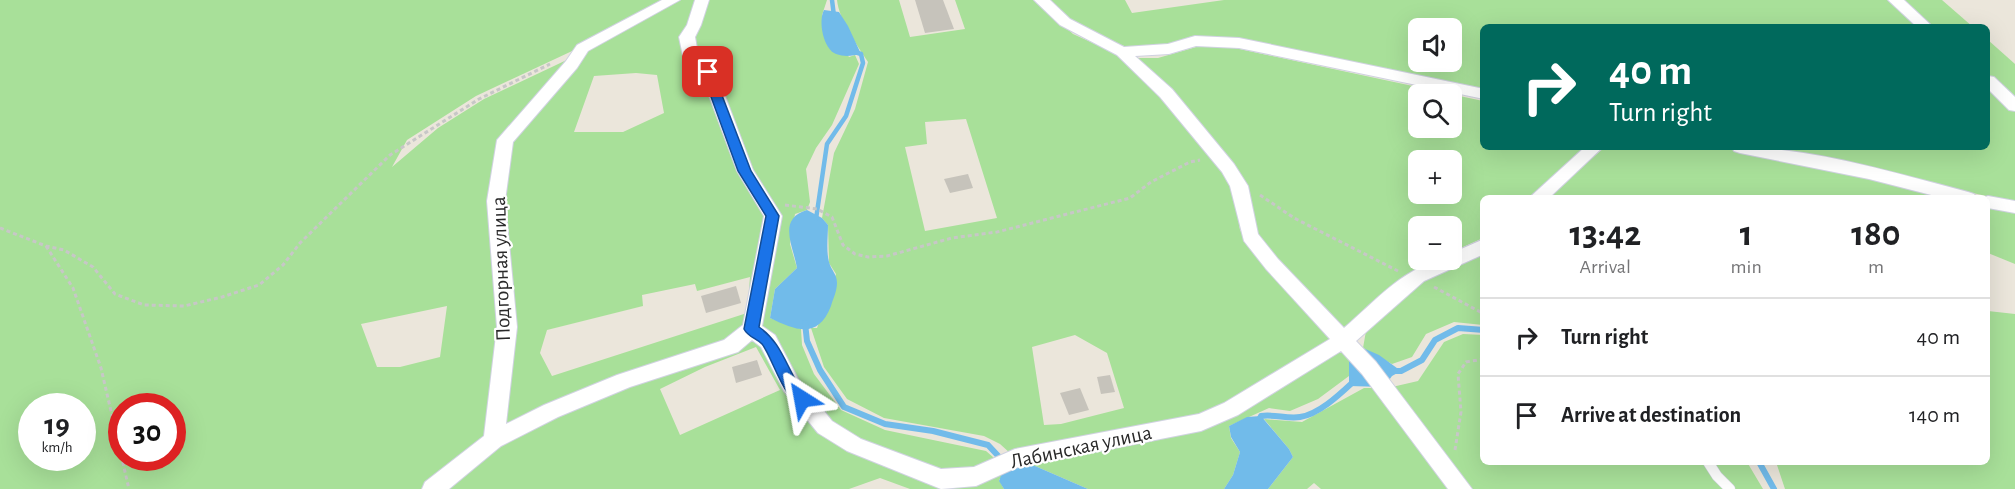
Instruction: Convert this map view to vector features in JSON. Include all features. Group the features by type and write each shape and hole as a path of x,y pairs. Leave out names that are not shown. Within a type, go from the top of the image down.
{"street":[{"name":"Подгорная улица","path":"494,440 507,327 496,201 506,140 572,64 582,48 673,0"},
{"path":"432,489 494,440 551,411 624,381 731,346 752,329 773,216 745,171 708,72 690,56 687,37 694,25 702,0"},
{"path":"1041,0 1065,22 1098,42 1122,52 1166,93 1239,186 1250,236 1272,264 1369,368 1457,484"},
{"path":"1896,0 1923,24"},
{"path":"1122,52 1169,49 1196,41 1239,43 1480,93"},
{"path":"1990,83 2015,106"},
{"path":"1545,195 1592,150"},
{"path":"1755,150 1869,173 1956,195"},
{"path":"1990,202 2015,207"},
{"name":"Лабинская улица","path":"752,329 768,341 791,385 825,427 854,445 941,479 976,476 1015,458 1201,422 1231,409 1344,340 1412,281 1480,248"}],"lane":[{"path":"1710,465 1730,489"}],"path":[{"path":"0,228 46,246 64,250 93,267 115,294 144,305 184,306 259,285 283,264 300,243 390,155 479,99 551,63"},
{"path":"769,208 777,204 817,209 832,217 843,245 855,254 868,257 887,256 952,238 997,232 1066,216 1130,198 1151,182 1190,162 1217,156"},
{"path":"1239,186 1257,193 1294,218 1392,267 1412,281 1437,288 1480,312"},
{"path":"46,246 73,288 101,368 129,489"},
{"path":"1457,484 1454,456 1461,412 1458,374 1466,362 1480,360"}],"green space":[{"path":"0,0 666,0 570,52 476,96 407,140 392,167 438,128 484,99 573,57 505,135 503,324 491,434 425,489 0,489","holes":["447,306 440,357 400,367 377,367 361,324"]},
{"path":"677,0 699,0 684,37 706,75 769,216 751,317 736,335 499,434 501,200 509,143 585,49","holes":["636,73 657,75 664,113 623,132 574,132 594,76","750,277 747,313 552,376 540,353 547,330 643,306 642,295 695,284 697,291"]},
{"path":"706,0 827,0 822,15 849,57 855,55 859,64 832,125 816,148 806,169 810,202 807,210 795,214 790,244 797,268 775,289 770,318 801,329 802,345 814,374 841,410 885,430 986,451 1008,470 999,480 1004,489 910,489 880,478 849,489 438,489 487,447 753,333 778,214 748,169 696,55 693,36","holes":["756,347 780,390 680,435 660,389 705,367"]},
{"path":"837,0 899,0 910,37 965,29 955,0 1033,0 1043,5 1073,34 1111,51 1160,95 1223,170 1234,193 1240,230 1252,249 1349,356 1349,376 1318,399 1290,411 1269,408 1229,426 1231,438 1240,452 1233,475 1224,489 1088,489 1035,466 1021,463 1000,444 984,436 884,418 847,399 824,367 811,328 817,328 836,274 829,263 828,225 822,218 834,153 855,109 868,62 849,32 838,8","holes":["966,119 997,218 925,231 905,147 927,144 925,122","1075,335 1107,353 1124,408 1061,424 1044,425 1032,347"]},
{"path":"1049,0 1125,0 1132,13 1224,0 1890,0 1917,24 1480,24 1480,90 1462,87 1462,84 1449,84 1237,40 1192,36 1167,46 1124,46 1098,37 1069,20"},
{"path":"1900,0 1942,0 1970,24 1928,24"},
{"path":"1990,42 2015,64 2015,101 1990,78"},
{"path":"1203,45 1235,48 1408,85 1408,138 1462,138 1462,96 1480,100 1480,150 1581,150 1532,195 1480,195 1480,239 1462,247 1462,216 1408,216 1408,270 1418,270 1388,291 1346,332 1254,235 1243,186 1134,58 1158,58"},
{"path":"1990,87 2015,109 2015,202 1779,150 1990,150"},
{"path":"1602,150 1733,150 1865,177 1937,195 1549,195"},
{"path":"1990,207 2015,212 2015,264 1990,254"},
{"path":"1480,251 1480,325 1454,322 1426,334 1412,357 1392,364 1363,348 1366,331 1425,276 1438,270 1462,270 1462,259"},
{"path":"1990,311 2015,314 2015,489 1785,489 1777,465 1990,465"},
{"path":"1463,334 1480,335 1480,465 1749,465 1763,489 1466,489 1392,387 1418,381 1444,342"},
{"path":"1364,388 1375,388 1456,489 1321,489 1314,483 1307,489 1268,489 1293,457 1264,419 1302,422"}],"water":[{"path":"824,10 839,12 861,54 845,56 836,54 828,47 822,27"},
{"path":"807,210 822,218 828,225 828,258 837,283 826,317 813,328 798,329 770,318 775,289 797,268 789,234 792,220"},
{"path":"1363,348 1379,355 1401,371 1392,376 1384,387 1349,386 1349,356 1352,349"},
{"path":"1261,416 1293,457 1268,489 1224,489 1233,475 1240,452 1231,437 1229,426 1247,417"},
{"path":"1021,463 1035,466 1088,489 1004,489 999,481 1002,473"}],"building":[{"path":"915,0 943,0 954,29 925,33"},
{"path":"968,174 973,188 950,193 944,179"},
{"path":"736,286 741,303 706,313 701,296"},
{"path":"757,360 762,375 736,383 732,367"},
{"path":"1110,375 1115,392 1101,394 1097,377"},
{"path":"1080,388 1089,410 1069,415 1060,393"}],"waterway":[{"path":"832,0 834,16"},
{"path":"816,219 827,144 846,116 863,63 861,54 855,52"},
{"path":"805,323 807,341 820,370 844,407 885,424 933,431 988,445 1002,460"},
{"path":"1396,371 1401,371 1422,360 1435,340 1458,328 1480,330"},
{"path":"1259,420 1261,416 1300,417 1307,415 1328,403 1353,382"},
{"path":"1761,465 1774,489"}],"route":[{"path":"708,72 745,171 773,216 752,329 768,341 791,385 802,399"}]}
